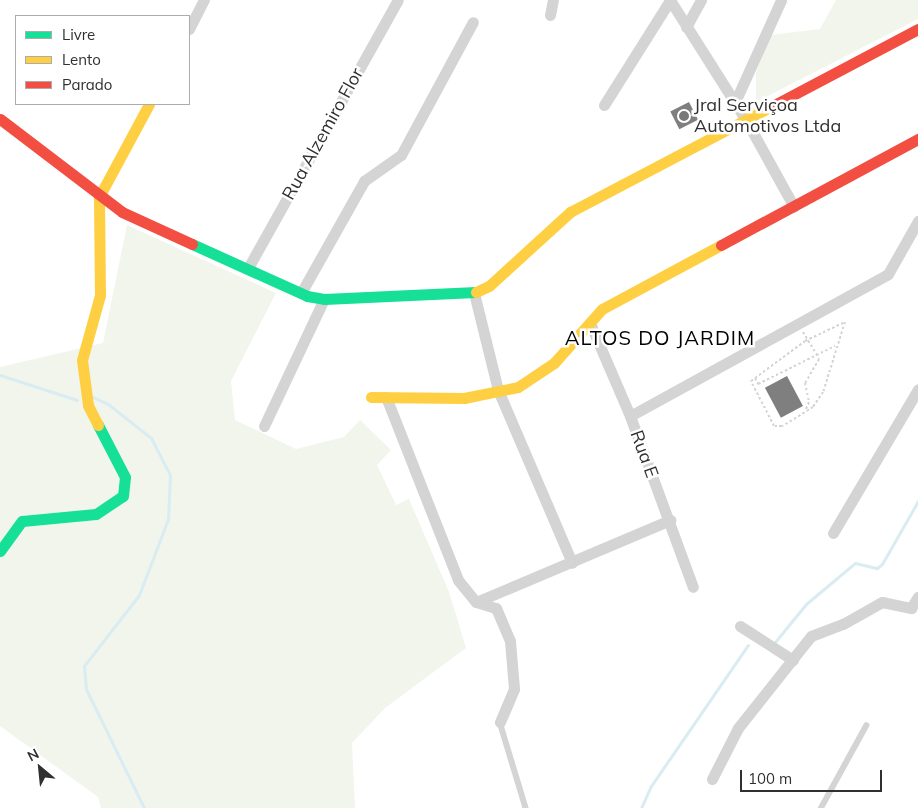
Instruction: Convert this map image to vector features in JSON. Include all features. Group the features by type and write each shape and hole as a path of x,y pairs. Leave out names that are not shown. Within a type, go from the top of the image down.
{"street":[{"path":"190,27 204,0"},
{"name":"Rua Alzemiro Flor","path":"248,268 398,0"},
{"path":"550,15 553,0"},
{"path":"604,104 670,0 746,120 794,206"},
{"path":"686,27 701,0"},
{"path":"735,102 781,0"},
{"path":"301,293 364,181 401,155 474,22"},
{"path":"0,119 99,197 177,238 301,293 324,299 474,293 489,286 531,243 570,212 918,29"},
{"path":"0,551 22,521 96,514 117,504 123,496 125,477 94,420 82,373 83,346 100,295 99,197 148,105"},
{"path":"371,398 464,398 518,387 540,374 590,323 615,301 794,206 917,144"},
{"path":"630,416 888,274 918,221"},
{"path":"474,293 498,390 572,563"},
{"path":"264,426 324,299"},
{"name":"Rua E","path":"590,323 630,416 693,586"},
{"path":"833,533 918,389"},
{"path":"386,397 458,580 476,602 496,608 510,641 514,689 500,722"},
{"path":"476,602 670,520"},
{"path":"712,780 738,728 817,631 843,624 882,602 912,608 918,597"},
{"path":"740,626 793,660"}],"lane":[{"path":"500,722 526,808"},
{"path":"821,808 866,726"}],"path":[{"path":"842,321 846,328 835,346 823,392 813,406 782,426 774,426 752,385 755,378 807,340 842,321"},
{"path":"798,324 816,352 816,367 805,383 809,402 806,409"},
{"path":"755,378 758,384 816,352 835,346"}],"shaded area":[{"path":"836,0 918,0 918,19 756,102 756,73 770,35 820,29"},
{"path":"127,225 276,293 231,381 235,420 296,449 344,437 360,420 391,450 377,465 396,505 409,499 449,592 466,648 385,708 352,743 355,808 101,808 98,797 0,726 0,367 103,343"}],"building":[{"name":"Jral Serviçoa Automotivos Ltda","path":"689,102 698,120 679,129 670,112"},
{"path":"787,376 803,406 781,418 765,388"}],"waterway":[{"path":"0,375 77,400"},
{"path":"91,396 108,404 151,438 170,475 168,519 139,595 84,666 86,689 144,808"},
{"path":"775,642 806,604 855,563 877,568 882,564 918,501"},
{"path":"641,808 651,786 748,645"}],"traffic: fast":[{"path":"192,244 307,296 324,299 476,292"},
{"path":"0,551 22,521 96,514 123,496 125,477 98,425"}],"traffic: slow":[{"path":"98,425 88,405 82,360 100,295 99,197 148,105"},
{"path":"476,292 489,286 570,212 774,105"},
{"path":"371,397 464,398 518,387 554,363 602,309 721,245"}],"traffic: jam":[{"path":"774,105 918,29"},
{"path":"0,119 122,212 192,244"},
{"path":"721,245 918,139"}],"place":[{"name":"Jral Serviçoa Automotivos Ltda","path":"684,116"}],"district":[{"name":"ALTOS DO JARDIM","path":"660,337"}]}
